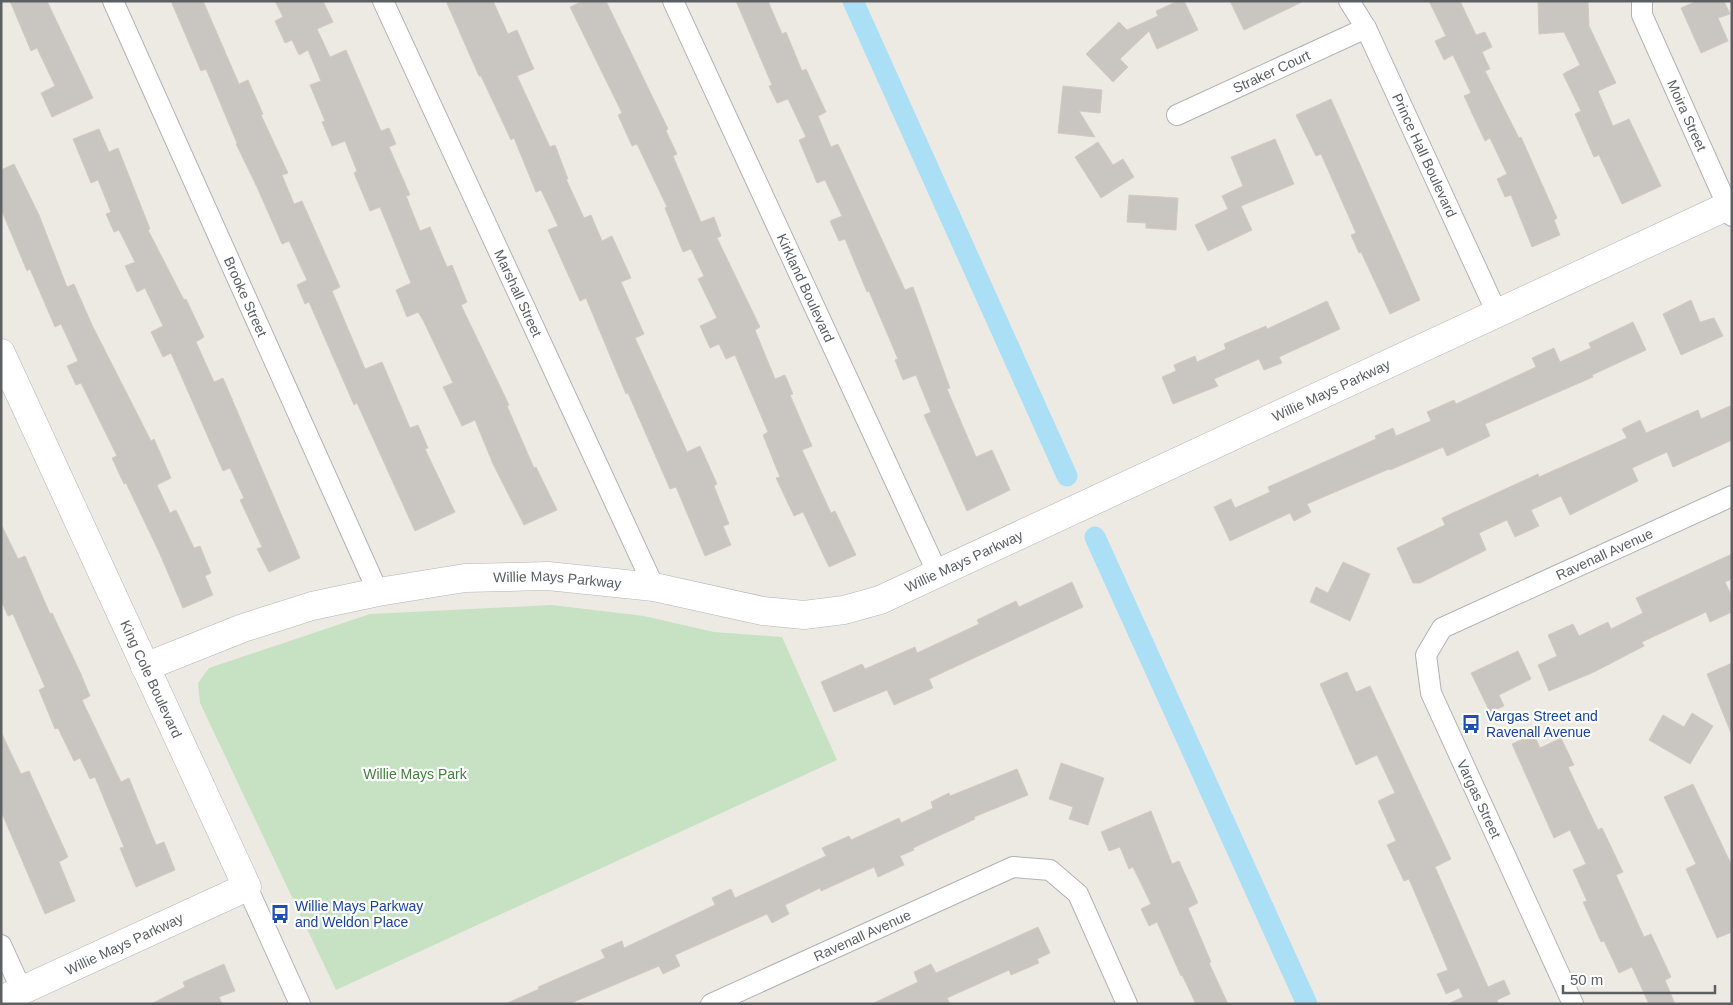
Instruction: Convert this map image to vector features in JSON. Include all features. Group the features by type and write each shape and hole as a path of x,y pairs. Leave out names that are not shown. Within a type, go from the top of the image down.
{"street":[{"name":"Brooke Street","path":"113,1 378,592"},
{"name":"Marshall Street","path":"383,1 654,587"},
{"name":"Kirkland Boulevard","path":"673,1 938,574"},
{"name":"Prince Hall Boulevard","path":"1349,1 1366,28 1496,311"},
{"name":"Moira Street","path":"1642,8 1730,209"},
{"name":"Straker Court","path":"1177,115 1366,28"},
{"name":"Willie Mays Parkway","path":"146,667 243,628 312,606 378,592 465,578 548,576 654,587 763,611 804,615 844,610 880,600 1496,311 1730,209"},
{"name":"King Cole Boulevard","path":"1,353 300,1004"},
{"name":"Ravenall Avenue","path":"1477,610 1732,496"},
{"name":"Vargas Street","path":"1477,610 1442,628 1426,655 1431,693 1573,1004"},
{"name":"Ravenall Avenue","path":"711,1004 1013,867 1050,870 1078,894 1126,1004"},
{"name":"Willie Mays Parkway","path":"12,996 247,887"},
{"path":"1,945 12,996"}],"green space":[{"name":"Willie Mays Park","path":"552,605 644,616 714,632 782,637 837,760 336,990 200,703 198,683 209,668 370,614"}],"building":[{"path":"10,1 47,1 93,98 52,117 41,93 55,86 37,48 31,51"},
{"path":"171,1 203,1 239,84 248,80 263,114 261,115 288,173 282,175 294,204 302,201 340,287 332,291 365,369 382,362 410,428 418,425 428,448 425,449 455,512 415,531 357,403 354,405 309,302 305,304 297,285 307,280 289,241 282,244 236,144 206,69 201,71"},
{"path":"275,1 323,1 333,22 317,29 330,57 346,50 381,131 389,128 396,144 389,147 410,195 406,196 420,231 430,227 447,267 452,265 467,302 461,305 509,405 507,406 534,468 536,467 557,510 524,525 493,464 475,420 462,426 443,387 453,383 423,320 418,312 407,317 396,290 411,283 380,207 370,211 354,173 357,171 345,141 332,146 322,122 325,121 310,85 321,81 308,50 299,55 292,40 285,43 275,21 283,17"},
{"path":"446,1 493,1 508,34 517,30 534,69 517,76 550,147 555,145 568,179 566,179 584,218 591,215 602,241 612,236 631,278 621,282 644,334 635,338 687,452 700,446 717,484 714,486 729,524 723,526 731,545 705,556 676,487 670,489 628,393 626,394 586,298 580,301 548,230 558,226 541,190 536,192 514,138 511,140 481,76 479,76"},
{"path":"583,1 606,1 668,129 666,131 677,154 673,156 701,222 714,217 721,236 717,238 760,327 755,330 775,379 785,375 793,394 790,395 812,446 802,450 831,513 835,511 856,555 829,567 803,512 794,516 776,478 780,477 763,435 768,432 735,355 726,359 719,344 710,348 700,326 717,318 698,279 704,276 691,249 683,252 665,208 667,207 637,144 632,146 618,115 622,113 570,7"},
{"path":"736,1 768,1 782,34 786,32 802,71 806,69 826,112 818,116 831,147 838,144 905,290 913,287 950,388 947,389 976,457 992,450 1010,490 967,511 924,415 931,412 916,375 903,380 895,360 898,359 869,291 867,292 845,239 839,241 830,221 842,216 825,180 817,183 799,140 806,137 788,99 777,103 769,86 772,85"},
{"path":"1178,1 1184,1 1198,30 1157,49 1149,31 1120,59 1128,67 1113,82 1086,54 1119,22 1127,30 1158,16 1156,11"},
{"path":"1230,1 1304,1 1244,30"},
{"path":"1429,1 1460,1 1476,35 1485,32 1492,47 1482,52 1490,69 1485,71 1519,138 1521,137 1557,218 1554,220 1560,235 1532,247 1511,195 1505,197 1497,179 1507,174 1490,138 1485,141 1464,96 1471,93 1453,55 1444,60 1435,41 1446,36"},
{"path":"1538,1 1588,1 1589,26 1616,83 1598,91 1613,126 1629,119 1661,186 1622,204 1599,155 1594,157 1575,114 1581,111 1563,74 1580,65 1564,32 1539,34"},
{"path":"1697,1 1724,1 1730,14 1718,18 1728,41 1701,53 1681,8"},
{"path":"1063,86 1102,90 1100,113 1079,111 1095,137 1058,133"},
{"path":"1331,99 1420,300 1390,314 1351,235 1356,233 1321,154 1316,156 1296,115"},
{"path":"99,129 109,152 118,148 150,229 148,230 184,300 186,299 204,337 196,342 214,382 223,378 300,558 269,572 257,549 262,547 240,500 244,498 230,468 223,471 171,353 163,357 151,332 163,326 145,288 137,292 125,266 135,262 119,230 114,232 106,214 111,212 98,180 91,183 73,139"},
{"path":"1275,139 1294,184 1241,206 1252,230 1208,251 1195,225 1228,209 1222,196 1243,186 1231,157"},
{"path":"1098,142 1113,165 1123,159 1134,177 1101,198 1075,157"},
{"path":"14,164 39,215 67,287 74,284 92,325 151,441 154,439 171,478 157,485 170,513 176,510 194,548 200,546 211,573 205,576 213,595 183,608 159,552 112,458 117,456 81,383 76,385 67,366 78,361 61,324 55,327 30,269 27,271 1,209 1,170"},
{"path":"1129,195 1178,198 1176,230 1146,228 1146,223 1127,222"},
{"path":"1691,300 1700,322 1714,318 1723,336 1681,355 1663,314"},
{"path":"1327,301 1340,329 1279,357 1282,363 1264,370 1259,359 1214,379 1218,386 1173,404 1162,377 1176,371 1174,365 1195,356 1197,362 1226,349 1224,344 1266,326 1267,329"},
{"path":"1633,322 1646,350 1592,375 1593,377 1485,424 1490,436 1447,456 1443,447 1307,504 1311,512 1294,521 1290,513 1230,541 1214,507 1231,499 1235,508 1270,492 1268,487 1376,439 1375,436 1393,428 1396,436 1431,421 1427,412 1454,400 1456,404 1536,367 1532,358 1554,348 1560,362 1591,348 1589,343"},
{"path":"1732,405 1732,440 1673,467 1667,452 1632,468 1638,481 1570,515 1561,496 1531,510 1539,526 1515,537 1507,520 1479,533 1486,550 1420,583 1413,583 1397,548 1445,525 1442,518 1538,474 1539,477 1627,438 1622,429 1640,420 1646,433 1698,410 1701,419"},
{"path":"1,524 18,559 25,556 50,614 52,613 80,672 90,696 82,700 121,782 129,778 156,845 164,842 175,870 136,887 120,848 124,847 95,777 90,779 80,758 74,761 58,728 55,729 39,690 45,687 13,614 8,616 1,600"},
{"path":"1732,554 1732,579 1725,582 1732,597 1732,612 1710,622 1706,612 1642,642 1644,646 1594,672 1549,691 1538,665 1557,656 1548,635 1573,624 1579,636 1608,622 1611,629 1643,613 1636,598"},
{"path":"1343,562 1370,574 1350,621 1310,602 1316,587 1328,593"},
{"path":"1072,582 1083,607 929,679 933,688 894,705 887,690 834,712 821,682 862,664 865,669 915,647 917,653 979,624 977,620 1016,601 1019,607"},
{"path":"1518,651 1531,679 1499,695 1504,706 1490,712 1471,673"},
{"path":"1732,663 1732,733 1731,733 1707,674"},
{"path":"1347,672 1356,692 1370,686 1451,859 1435,867 1488,987 1504,980 1510,994 1497,1000 1498,1004 1448,1004 1463,997 1459,988 1446,994 1437,974 1448,970 1409,879 1404,881 1387,845 1396,841 1378,801 1395,793 1377,755 1356,765 1320,684"},
{"path":"1692,713 1713,726 1690,764 1649,740 1663,715 1684,727"},
{"path":"1,732 21,774 29,771 68,857 59,862 75,901 45,914 1,811"},
{"path":"1534,734 1540,748 1561,738 1574,765 1568,767 1598,830 1602,828 1623,872 1616,875 1644,937 1651,934 1671,977 1665,980 1675,1004 1649,1004 1632,967 1619,973 1604,941 1601,942 1583,902 1587,901 1573,870 1586,864 1570,830 1554,838 1512,744"},
{"path":"1061,763 1104,778 1088,825 1069,819 1073,807 1049,799"},
{"path":"1017,769 1028,795 974,817 975,819 913,848 914,850 900,856 904,865 878,877 874,867 821,891 820,888 785,905 789,914 772,923 767,914 675,955 680,966 663,974 659,966 569,1004 505,1004 539,989 538,987 605,958 601,950 622,941 624,948 715,905 712,898 731,889 735,898 826,856 822,848 849,836 851,840 899,818 901,823 933,808 931,802 949,793 950,796"},
{"path":"1693,784 1732,866 1732,932 1717,938 1686,869 1696,864 1664,797"},
{"path":"1151,811 1172,864 1179,861 1198,903 1188,908 1211,962 1209,963 1228,1004 1196,1004 1181,976 1157,922 1149,926 1141,909 1151,904 1133,867 1129,869 1120,847 1109,851 1101,832"},
{"path":"1038,927 1050,953 1037,959 1039,963 1011,975 1009,970 947,998 950,1004 872,1004 918,982 914,972 931,964 936,973"},
{"path":"224,964 235,991 219,997 222,1004 151,1004 185,987 183,982"}],"waterway":[{"path":"853,1 1067,476"},
{"path":"1095,537 1307,1004"}],"place":[{"name":"Vargas Street and Ravenall Avenue","path":"1471,724"},
{"name":"Willie Mays Parkway and Weldon Place","path":"280,914"}]}
